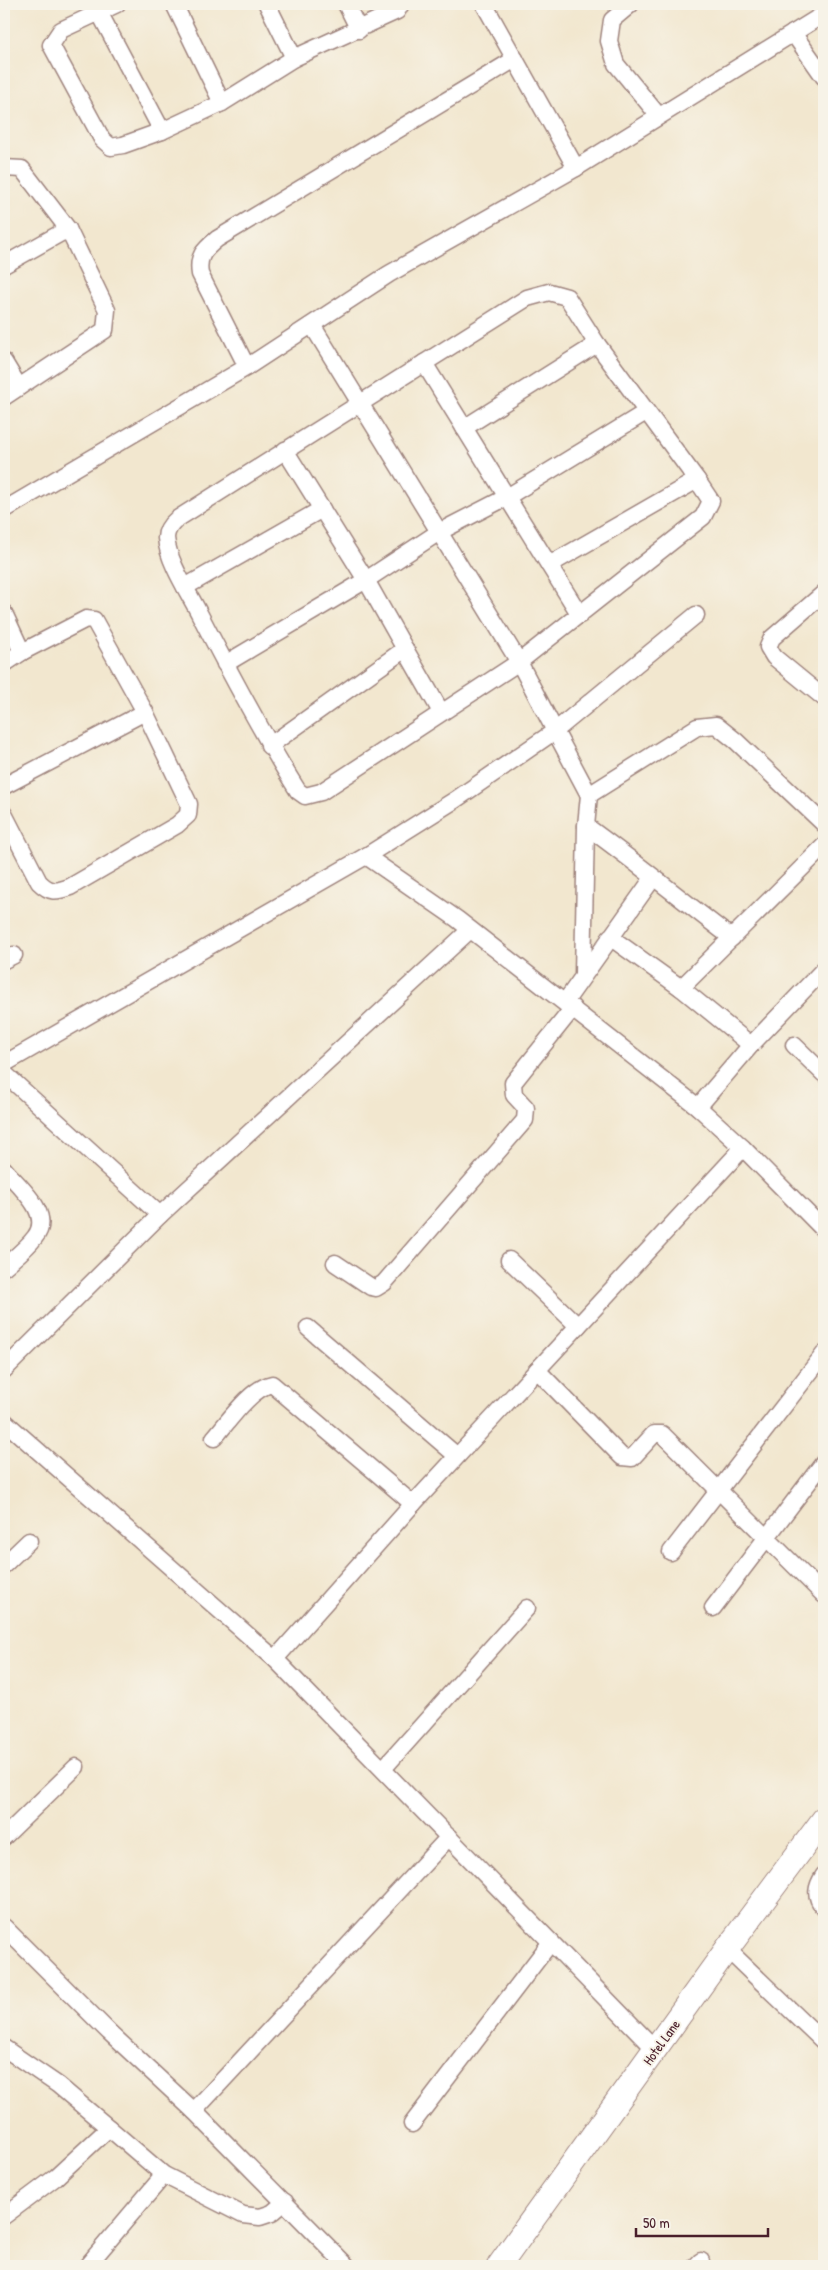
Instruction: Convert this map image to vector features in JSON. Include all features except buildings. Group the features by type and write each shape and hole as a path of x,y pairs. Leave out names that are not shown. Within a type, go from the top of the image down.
{"street":[{"path":"117,4 61,30 50,45 102,139 111,146 123,145 162,131 222,104 294,58 359,30 397,11 401,4"},
{"path":"174,4 222,104"},
{"path":"267,4 294,58"},
{"path":"346,4 359,30"},
{"path":"484,4 576,168"},
{"path":"631,4 612,20 609,41 616,64 658,115"},
{"path":"99,12 162,131"},
{"path":"4,510 247,367 389,274 576,168 658,115 824,14"},
{"path":"793,33 824,77"},
{"path":"247,367 200,274 198,262 202,252 217,239 515,59"},
{"path":"4,168 22,169 68,229 107,310 105,330 4,397"},
{"path":"4,265 68,229"},
{"path":"549,292 567,297 597,344 711,501 703,517 519,662 314,795 305,796 298,791 269,746 225,664 185,587 168,550 166,536 169,526 177,519 359,402 424,363 527,298 549,292"},
{"path":"312,325 519,662 589,795 586,826 583,974"},
{"path":"464,428 597,344"},
{"path":"4,362 19,387"},
{"path":"424,363 580,615"},
{"path":"225,664 366,580 439,532 507,497 646,412"},
{"path":"284,450 366,580 441,712"},
{"path":"549,566 697,480"},
{"path":"185,587 322,509"},
{"path":"824,593 772,638 768,648 774,657 824,698"},
{"path":"4,613 22,652"},
{"path":"4,1064 366,856 454,800 555,730 696,615"},
{"path":"4,664 22,652 86,619 94,620 145,712 190,804 188,815 177,825 70,887 56,892 46,890 39,882 4,814"},
{"path":"269,746 405,649"},
{"path":"4,786 145,712"},
{"path":"589,795 697,727 716,725 736,741 824,824"},
{"path":"586,826 628,856 653,878 732,938"},
{"path":"681,988 824,846"},
{"path":"366,856 470,930 698,1107 743,1148 824,1230"},
{"path":"335,1264 371,1287 376,1288 384,1283 525,1120 526,1108 514,1095 513,1083 569,1005 583,974 653,878"},
{"path":"4,1370 160,1215 470,930"},
{"path":"610,937 681,988 751,1045"},
{"path":"698,1107 751,1045 824,969"},
{"path":"794,1046 824,1074"},
{"path":"4,1073 160,1215"},
{"path":"275,1659 413,1504 743,1148"},
{"path":"4,1169 29,1198 41,1216 41,1226 36,1237 4,1267"},
{"path":"509,1260 578,1326"},
{"path":"308,1328 457,1456"},
{"path":"671,1552 824,1354"},
{"path":"537,1370 622,1457 632,1458 654,1434 662,1434 824,1596"},
{"path":"214,1438 255,1392 264,1385 272,1384 413,1504"},
{"path":"4,1421 275,1659 656,2050"},
{"path":"713,1608 824,1462"},
{"path":"4,1565 29,1541"},
{"path":"383,1769 527,1608"},
{"path":"4,1837 76,1767"},
{"name":"Hotel Lane","path":"499,2266 656,2050 733,1955 824,1819"},
{"path":"194,2111 448,1837"},
{"path":"824,1876 817,1885 817,1894 824,1908"},
{"path":"4,1927 110,2032 194,2111 347,2266"},
{"path":"412,2124 551,1942"},
{"path":"733,1955 824,2042"},
{"path":"4,2048 58,2085 164,2175 243,2215 260,2217 272,2213 284,2202"},
{"path":"4,2216 56,2177 109,2128"},
{"path":"87,2266 164,2175"}]}
